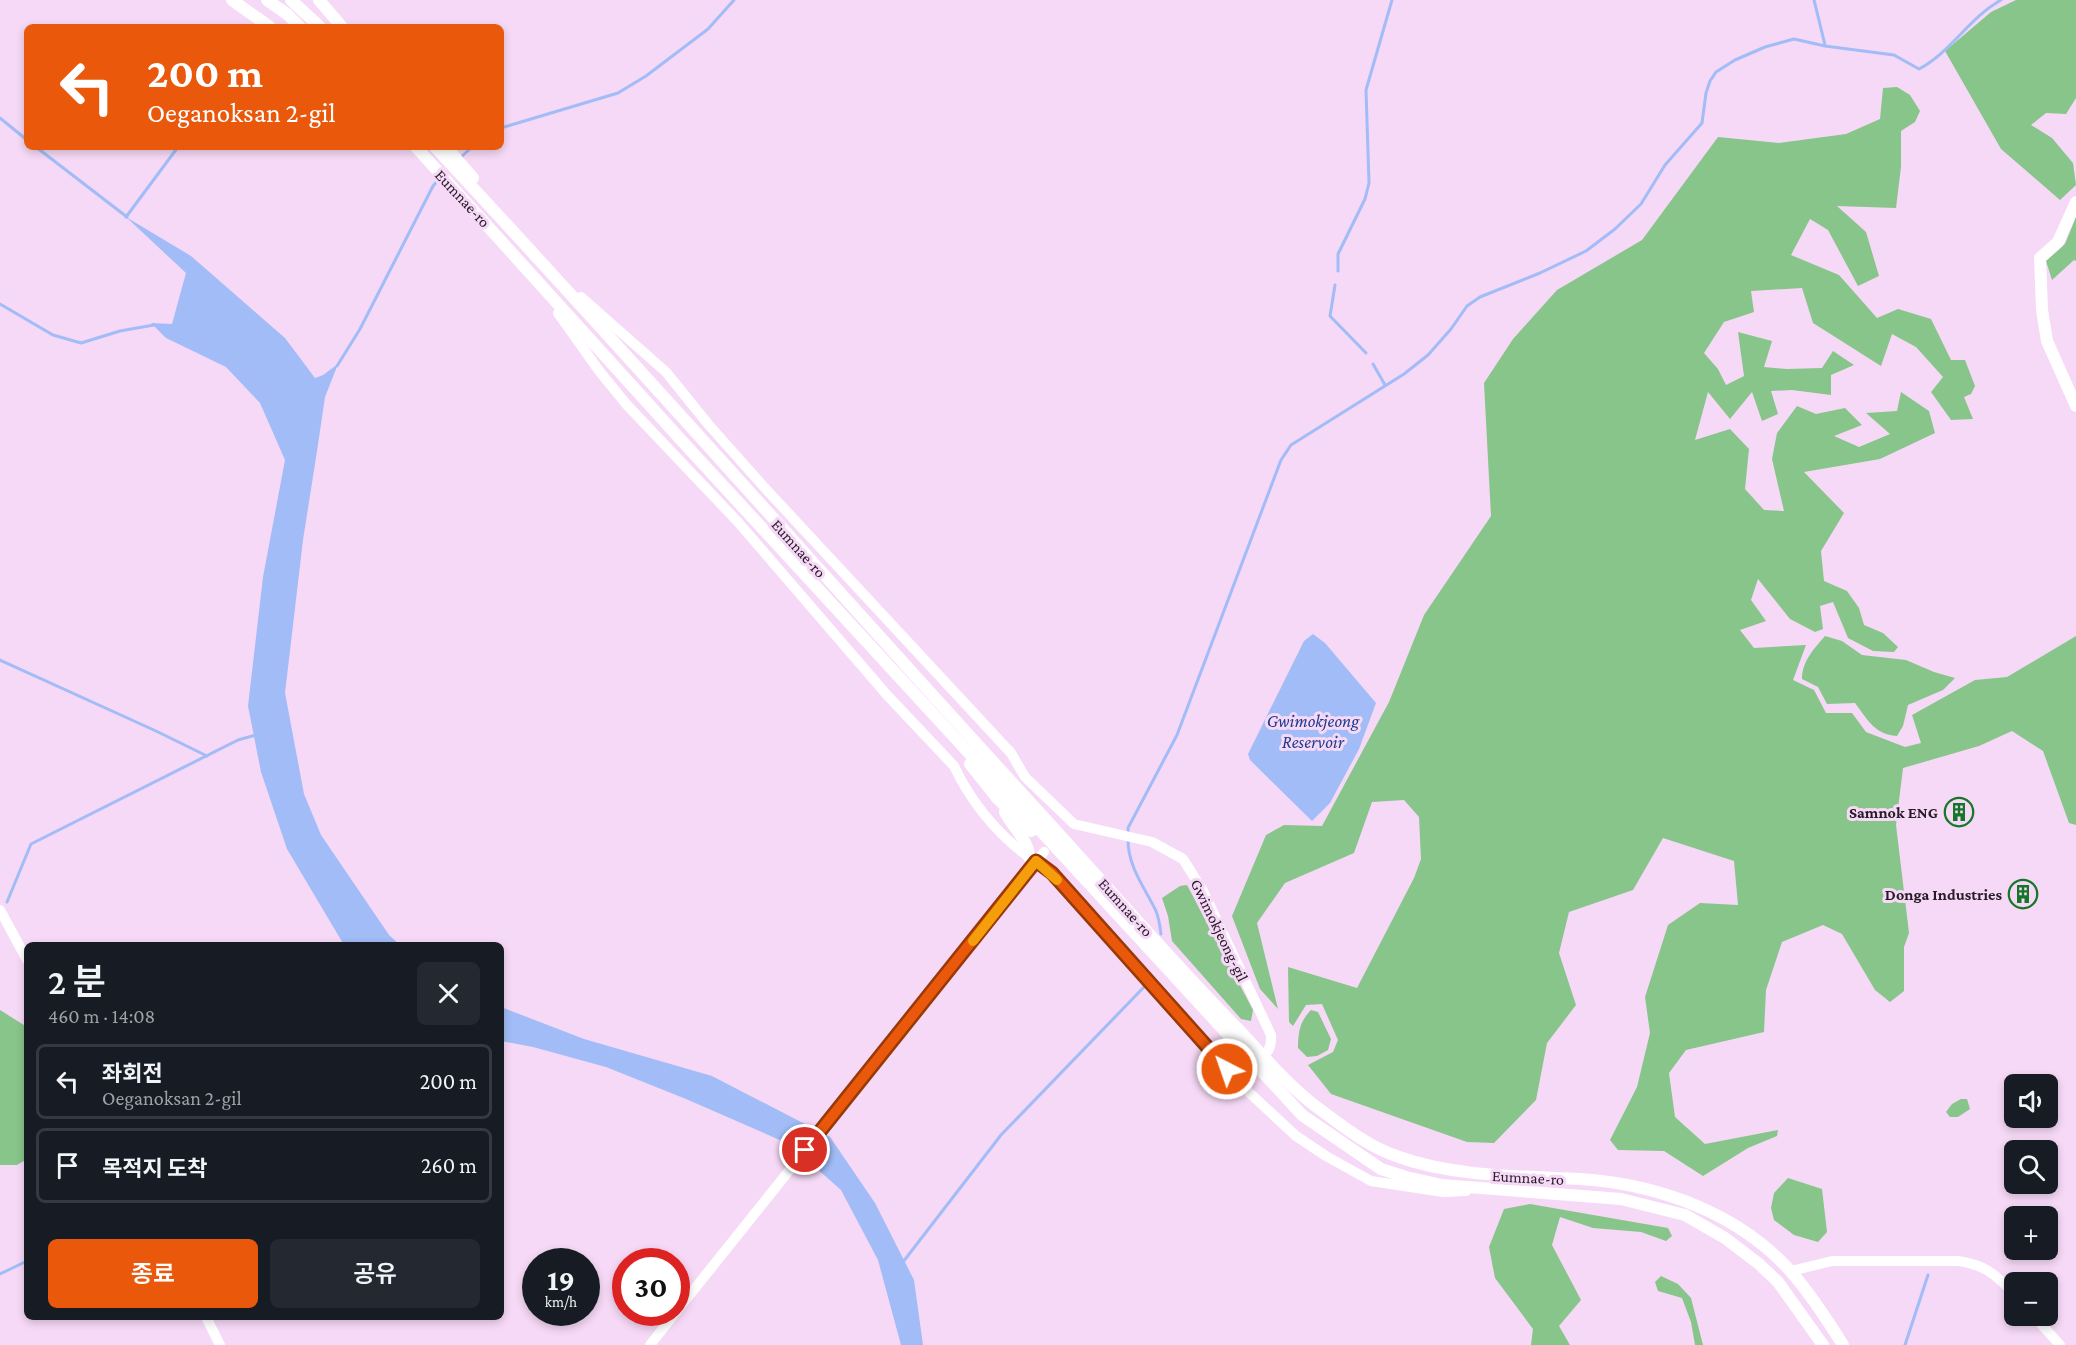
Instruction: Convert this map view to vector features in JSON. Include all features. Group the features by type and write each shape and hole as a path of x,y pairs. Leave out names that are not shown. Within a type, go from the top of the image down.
{"street":[{"path":"232,0 266,24"},
{"path":"267,0 297,24"},
{"path":"291,0 317,24"},
{"path":"319,0 339,24"},
{"name":"Eumnae-ro","path":"438,150 1210,1000 1302,1115 1381,1169 1442,1185 1621,1199 1685,1215 1725,1238 1759,1264 1778,1282 1823,1345"},
{"name":"Eumnae-ro","path":"420,151 965,749 1050,849 1260,1060 1312,1104 1357,1137 1403,1159 1486,1174 1623,1183 1683,1199 1739,1229 1791,1271 1814,1300 1843,1345"},
{"path":"454,155 510,227"},
{"path":"2076,202 2058,242 2040,258 2042,310 2047,341 2076,406"},
{"name":"Gwimokjeong-gil","path":"510,227 542,255 590,307 666,372 764,487 1011,753 1025,777 1071,827 1152,842 1184,859 1194,874 1271,1035 1271,1045 1260,1060"},
{"path":"532,274 535,288 565,320 600,372 627,405 753,539 887,695 954,766 960,779 985,814 1012,843 1052,873 1241,1085 1296,1136 1371,1182 1443,1192 1503,1190"},
{"path":"690,1294 1032,859 1050,849 997,798 970,764 965,749"},
{"path":"997,798 1010,822 1025,842 1032,859"},
{"path":"0,910 24,954"},
{"path":"1778,1282 1791,1271 1832,1261 1976,1264 1987,1268 2004,1284"},
{"path":"208,1320 220,1345"},
{"path":"650,1345 665,1326"},
{"path":"2043,1326 2060,1345"}],"green space":[{"path":"2016,0 2076,0 2076,98 2066,114 2046,113 2031,125 2052,138 2073,163 2076,185 2060,200 2001,149 1945,51 1991,12"},
{"path":"1897,87 1910,95 1920,111 1915,122 1901,131 1901,167 1896,208 1837,206 1866,232 1879,276 1858,286 1828,230 1810,219 1791,255 1839,275 1877,318 1898,309 1931,319 1951,360 1965,360 1975,386 1971,394 1964,397 1973,419 1951,420 1931,392 1943,377 1916,347 1892,334 1881,366 1813,323 1802,288 1751,291 1754,312 1724,322 1704,353 1718,369 1726,385 1744,376 1738,332 1772,341 1764,367 1822,368 1833,351 1854,365 1831,375 1831,395 1792,390 1771,391 1778,414 1762,421 1752,392 1730,419 1708,392 1695,440 1730,429 1749,449 1745,489 1764,510 1784,511 1772,459 1777,433 1797,406 1816,414 1845,408 1862,425 1834,436 1859,447 1890,434 1866,413 1897,411 1901,392 1929,411 1935,433 1880,459 1804,472 1844,513 1821,551 1824,581 1847,591 1859,608 1864,625 1883,633 1898,647 1894,652 1873,651 1848,638 1833,602 1820,606 1823,629 1815,632 1790,619 1758,579 1751,600 1766,621 1740,630 1754,648 1806,645 1793,680 1814,690 1826,713 1852,713 1866,732 1905,747 1921,743 1912,715 1975,680 2007,677 2076,636 2076,825 2069,823 2043,751 2012,731 1979,746 1903,768 1896,825 1909,933 1904,947 1904,991 1890,1002 1875,990 1842,934 1823,925 1782,942 1766,990 1764,1032 1686,1050 1669,1073 1675,1117 1705,1144 1778,1130 1777,1136 1748,1148 1703,1176 1664,1151 1618,1150 1610,1140 1637,1087 1650,1033 1645,997 1668,925 1700,903 1738,905 1734,861 1663,838 1633,890 1569,912 1559,953 1576,1005 1547,1043 1536,1100 1494,1143 1467,1142 1331,1094 1308,1065 1333,1052 1338,1040 1322,1004 1306,1005 1293,1026 1289,1022 1288,967 1357,988 1414,878 1421,859 1419,817 1404,800 1372,802 1354,853 1285,883 1257,923 1278,1009 1260,989 1232,916 1266,835 1284,825 1322,826 1389,702 1424,615 1491,516 1484,383 1513,339 1557,290 1642,240 1718,137 1779,143 1846,134 1880,119 1883,88"},
{"path":"2076,217 2076,261 2074,260 2052,280 2046,261 2065,244"},
{"path":"1825,636 1842,641 1862,655 1906,660 1955,678 1943,690 1908,705 1903,726 1897,736 1889,735 1872,725 1855,703 1827,704 1818,687 1802,679 1806,661"},
{"path":"1187,885 1253,1010 1251,1021 1241,1019 1172,941 1162,898 1180,886"},
{"path":"0,1010 24,1025 24,1161 17,1165 0,1165"},
{"path":"1311,1010 1318,1012 1331,1039 1328,1050 1317,1056 1307,1057 1298,1048 1298,1037 1300,1027"},
{"path":"1961,1099 1967,1099 1970,1109 1958,1117 1950,1117 1946,1112 1952,1104"},
{"path":"1788,1178 1822,1189 1827,1232 1818,1242 1794,1235 1774,1220 1771,1208 1774,1193"},
{"path":"1530,1204 1668,1228 1672,1236 1666,1241 1641,1232 1593,1228 1560,1217 1552,1245 1581,1300 1559,1326 1570,1345 1531,1345 1533,1329 1495,1278 1489,1247 1504,1209"},
{"path":"1661,1276 1678,1284 1691,1298 1703,1345 1695,1345 1691,1322 1682,1298 1658,1291 1655,1282"}],"water":[{"path":"126,217 191,256 285,338 315,378 338,364 325,397 303,540 285,693 304,794 321,835 389,935 397,942 342,942 287,849 261,772 248,706 263,577 285,460 260,403 226,367 166,338 151,323 172,324 186,273"},
{"name":"Gwimokjeong Reservoir","path":"1313,634 1325,643 1376,703 1359,749 1330,803 1312,821 1250,760 1248,754 1304,641"},
{"path":"504,1008 584,1039 712,1076 830,1137 875,1203 914,1280 923,1345 901,1345 878,1260 841,1190 789,1144 606,1067 504,1042"}],"waterway":[{"path":"504,127 618,93 646,76 708,29 734,0"},
{"path":"1338,271 1338,254 1365,199 1369,183 1366,90 1392,0"},
{"path":"1814,0 1825,45"},
{"path":"1128,834 1128,828 1177,735 1281,460 1291,445 1404,374 1428,355 1451,329 1467,306 1480,297 1540,273 1586,251 1615,229 1641,204 1665,165 1702,123 1710,81 1716,72 1735,60 1765,47 1794,39 1825,46 1894,55 1919,69 1941,54 1979,16 2001,0"},
{"path":"0,118 24,138"},
{"path":"40,150 127,217"},
{"path":"126,217 176,150"},
{"path":"459,159 469,150"},
{"path":"337,366 360,329 433,186 440,178"},
{"path":"1335,285 1330,316 1366,353"},
{"path":"0,304 53,335 81,343 120,331 154,325"},
{"path":"1373,364 1385,385"},
{"path":"0,660 207,756"},
{"path":"7,902 31,844 238,740 256,735"},
{"path":"1128,840 1134,868 1156,911 1161,934"},
{"path":"903,1262 1001,1135 1144,987"},
{"path":"0,1274 24,1262"},
{"path":"1905,1345 1928,1275"}],"slow traffic":[{"path":"973,941 1036,861 1052,873 1057,880"}],"place":[{"name":"Samnok ENG","path":"1959,812"},
{"name":"Donga Industries","path":"2023,894"}],"route":[{"path":"805,1150 1036,861 1052,873 1071,897 1227,1069"}]}
